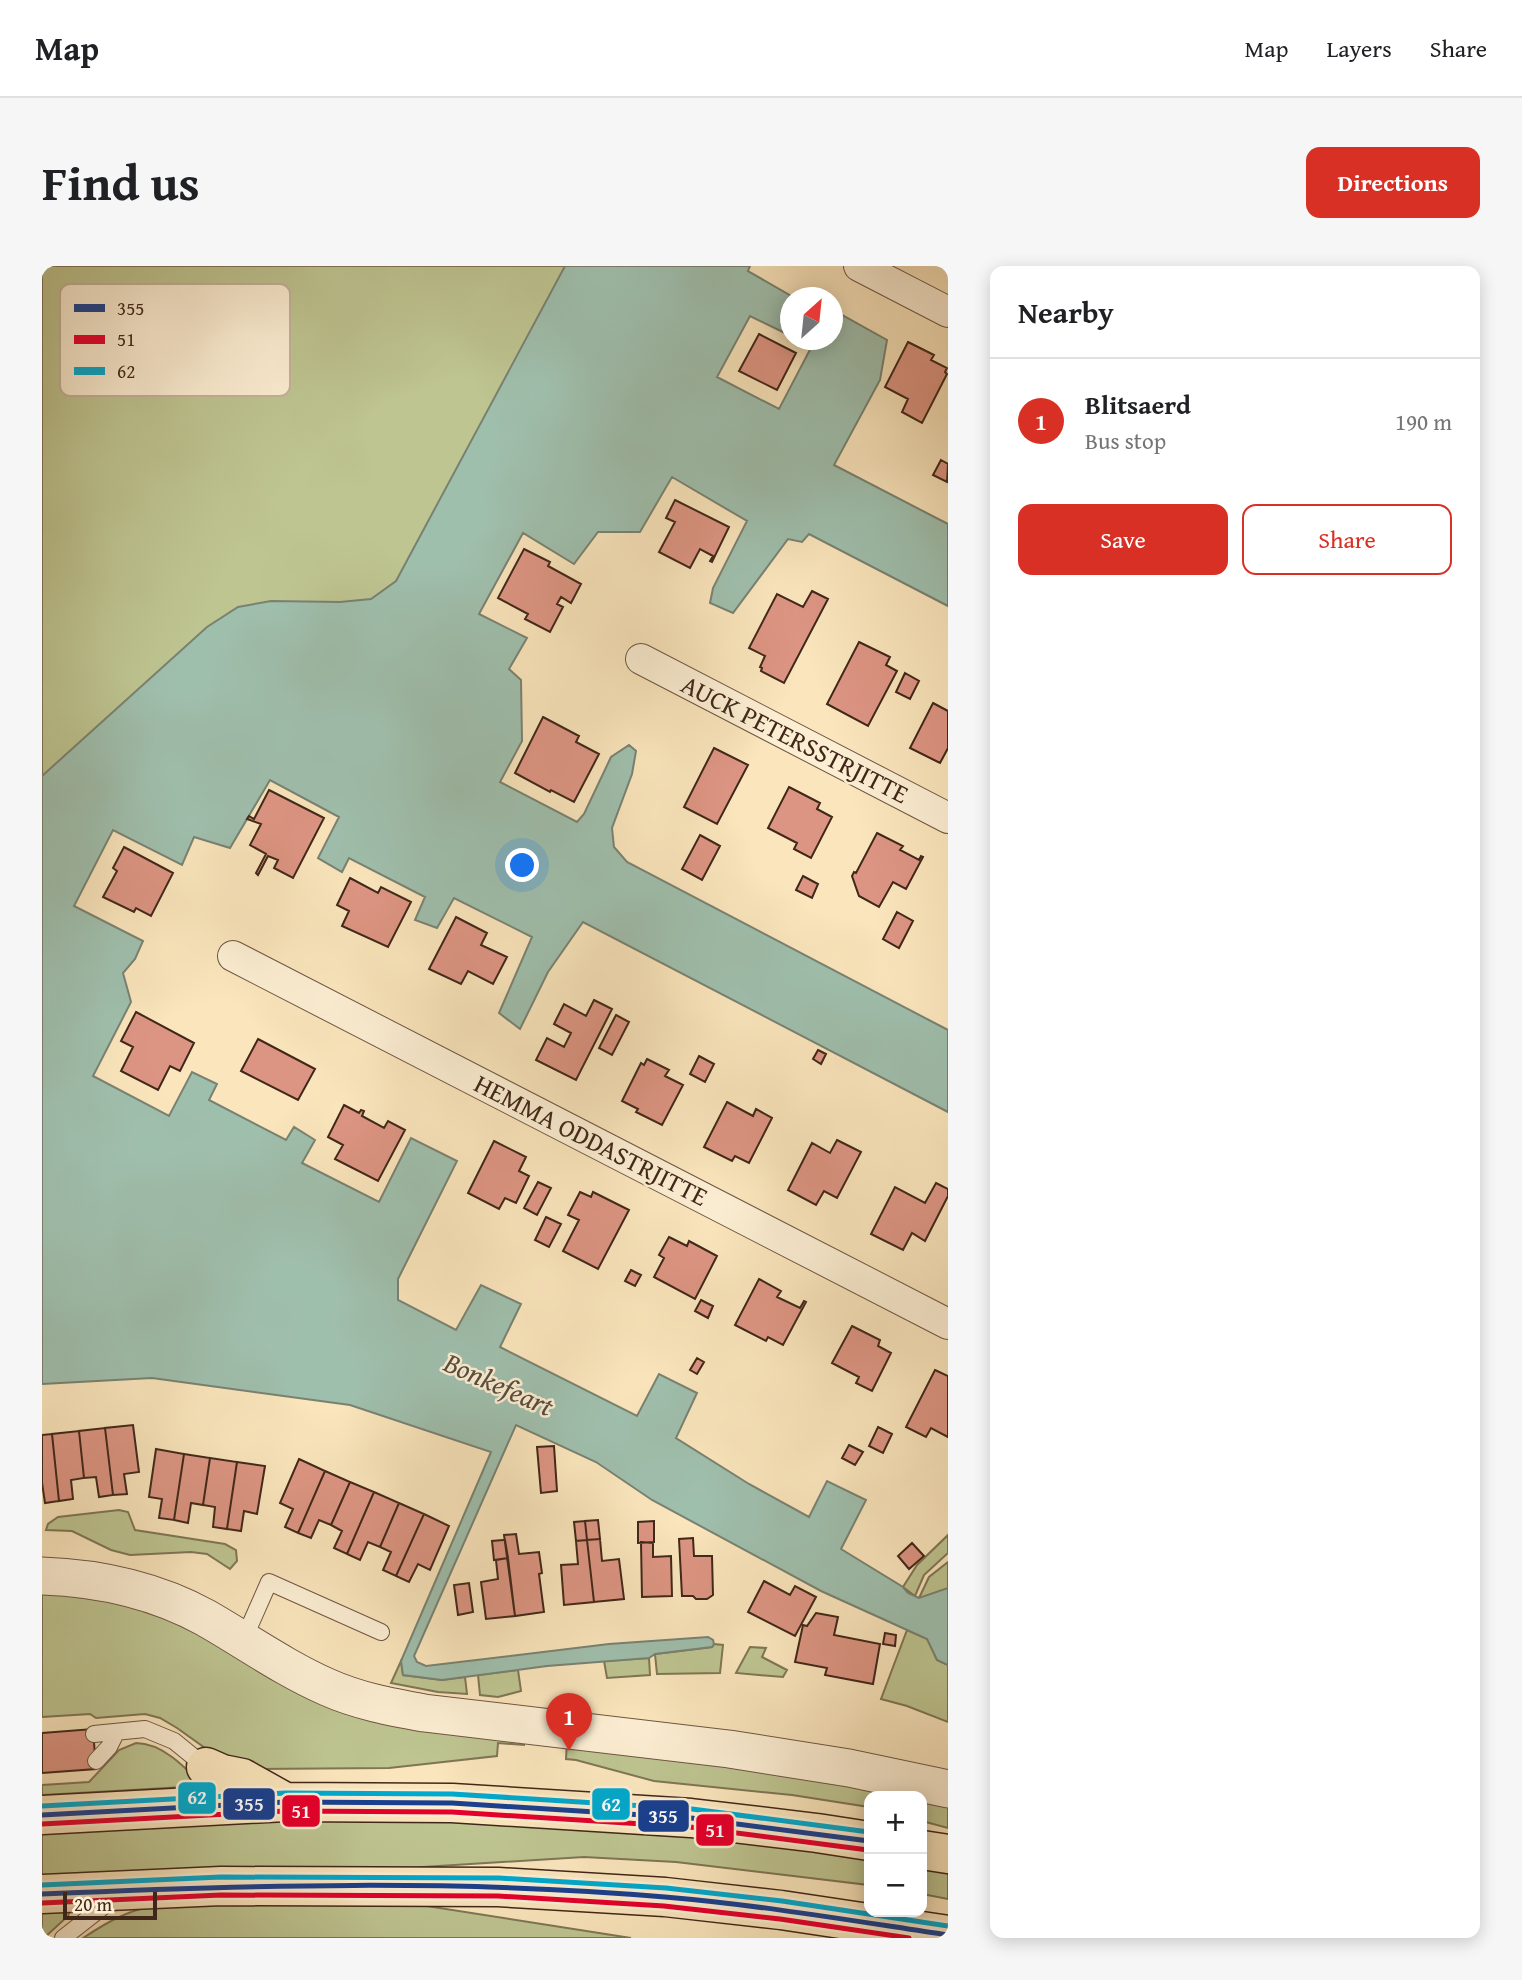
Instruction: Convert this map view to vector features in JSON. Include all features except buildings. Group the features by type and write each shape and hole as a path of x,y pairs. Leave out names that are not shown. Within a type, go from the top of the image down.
{"main road":[{"path":"206,1767 242,1778 285,1802"},
{"path":"42,1815 285,1802 452,1803 691,1818 864,1840"},
{"path":"927,1851 948,1854"},
{"path":"42,1894 221,1886 551,1890 666,1897 781,1910 948,1935"}],"street":[{"path":"859,266 948,312"},
{"name":"AUCK PETERSSTRJITTE","path":"641,659 948,818"},
{"name":"HEMMA ODDASTRJITTE","path":"233,956 948,1324"},
{"path":"42,1576 79,1577 126,1586 171,1601 204,1617 285,1667 318,1683 376,1704 424,1713 729,1749 849,1768 948,1788"}],"lane":[{"path":"243,1641 270,1581 381,1632"},
{"path":"94,1734 145,1729 174,1741 206,1767"},
{"path":"96,1761 109,1747 116,1733"},
{"path":"62,1938 124,1890"}],"green space":[{"path":"42,266 600,266 456,549 42,820"},
{"path":"119,1510 128,1512 135,1530 225,1544 236,1550 237,1561 230,1569 207,1554 191,1552 130,1555 111,1550 72,1531 46,1530 48,1524 58,1517"},
{"path":"948,1535 948,1553 924,1575 915,1596 903,1587 917,1565"},
{"path":"948,1562 948,1604 919,1598 929,1577"},
{"path":"42,1590 122,1600 524,1738 524,1745 498,1743 497,1756 389,1768 254,1769 215,1755 160,1718 145,1714 96,1718 90,1714 42,1717"},
{"path":"907,1630 928,1639 937,1660 948,1665 948,1722 881,1699"},
{"path":"714,1644 723,1645 720,1673 657,1674 655,1654 712,1647"},
{"path":"750,1647 766,1648 762,1657 787,1670 783,1677 736,1673"},
{"path":"649,1658 650,1675 607,1678 604,1661"},
{"path":"401,1661 403,1675 442,1680 465,1677 467,1694 438,1692 391,1683"},
{"path":"518,1670 521,1691 498,1697 480,1695 478,1675"},
{"path":"567,1742 718,1760 896,1791 864,1791 864,1806 792,1795 654,1781 566,1759"},
{"path":"136,1743 146,1744 164,1752 181,1764 202,1786 42,1795 42,1785 89,1782 119,1750"},
{"path":"927,1796 948,1800 948,1828 927,1822"},
{"path":"398,1818 579,1825 864,1855 864,1884 676,1862 584,1857 407,1868 42,1876 42,1828"},
{"path":"927,1866 948,1870 948,1899 927,1895"},
{"path":"306,1902 414,1904 631,1938 83,1938 116,1918 153,1906"},
{"path":"42,1910 70,1911 44,1938 42,1938"}],"water":[{"name":"Bonkefeart","path":"565,266 750,266 748,271 780,289 780,331 750,316 717,377 779,409 810,350 843,350 843,316 887,340 880,380 834,465 948,524 948,606 809,534 802,542 788,539 733,613 710,603 713,588 747,521 672,477 640,532 598,532 574,564 523,533 479,614 527,638 509,669 521,680 522,741 500,782 577,822 584,814 611,757 629,745 636,751 632,774 612,828 614,847 627,862 948,1030 948,1112 583,922 548,972 520,1029 499,1013 532,937 454,898 437,928 415,920 425,897 349,858 342,872 318,858 339,817 270,780 230,848 194,837 182,865 113,830 74,906 143,941 135,959 123,973 131,1002 93,1076 169,1116 192,1072 217,1084 209,1100 286,1140 294,1127 315,1140 302,1163 379,1202 411,1138 457,1161 398,1279 398,1300 456,1330 481,1285 521,1304 500,1347 637,1416 659,1374 697,1393 676,1438 749,1484 809,1517 827,1481 866,1500 841,1549 919,1598 948,1588 948,1665 937,1660 927,1639 821,1591 652,1500 596,1462 516,1425 414,1656 417,1662 426,1666 609,1644 708,1637 714,1644 712,1647 655,1654 649,1658 547,1666 442,1680 403,1675 401,1661 491,1452 350,1405 152,1378 42,1384 42,776 207,627 238,607 271,601 340,602 371,599 396,581"}],"transit line":[{"name":"62","path":"42,1806 285,1793 452,1794 692,1809 864,1831"},
{"name":"355","path":"42,1815 285,1802 452,1803 691,1818 864,1840"},
{"name":"51","path":"42,1824 285,1811 452,1812 690,1827 864,1849"},
{"name":"62","path":"42,1885 221,1877 499,1878 666,1888 782,1901 948,1926"},
{"name":"355","path":"42,1894 354,1885 587,1891 701,1900 948,1935"},
{"name":"51","path":"42,1903 221,1895 498,1896 664,1906 780,1919 909,1938"}],"place":[{"name":"Blitsaerd","path":"569,1751"}]}
